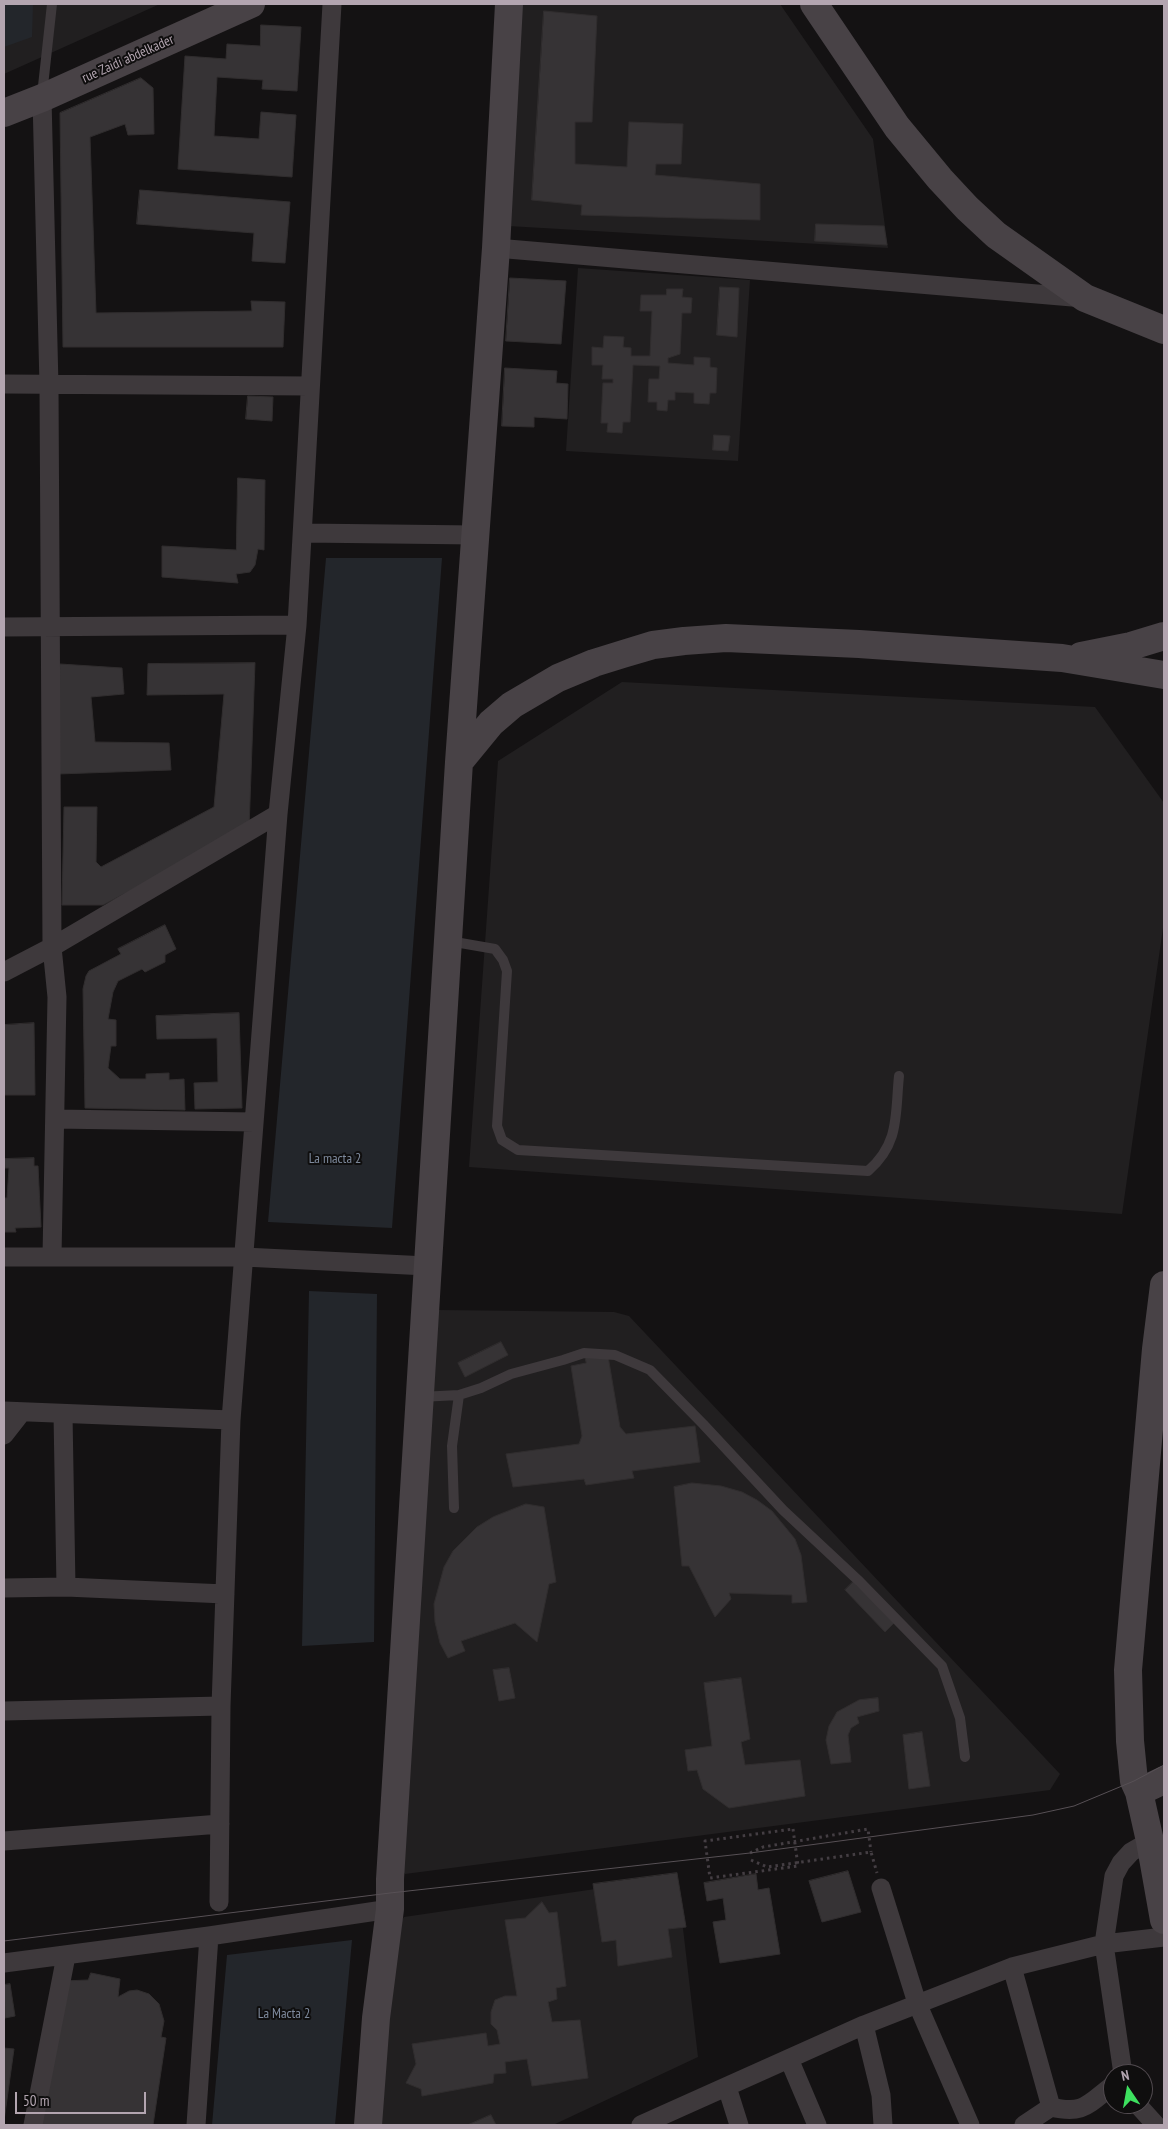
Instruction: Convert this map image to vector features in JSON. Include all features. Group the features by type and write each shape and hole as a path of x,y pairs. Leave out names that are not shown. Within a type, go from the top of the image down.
{"main road":[{"name":"rue Zaidi abdelkader","path":"4,113 42,98 251,4"},
{"path":"368,2125 376,2018 390,1909 390,1880 419,1397 459,762 496,248 510,4"},
{"path":"814,4 884,109 940,179 996,235 1085,298 1164,330"},
{"path":"1062,658 1097,654 1164,636"},
{"path":"459,762 491,723 512,705 558,678 594,663 653,645 726,638 849,643 1062,658 1164,675"},
{"path":"1164,1286 1154,1368 1128,1670 1130,1741 1134,1781 1139,1792 1150,1841 1164,1920"},
{"path":"1139,1792 1164,1780"}],"street":[{"path":"219,1902 221,1706 231,1420 278,814 298,625 332,4"},
{"path":"42,98 49,386 52,628 52,947 58,997 52,1256"},
{"path":"496,248 1085,298"},
{"path":"4,384 49,386 310,386"},
{"path":"304,533 476,535"},
{"path":"4,627 298,625"},
{"path":"4,972 52,947 278,814"},
{"path":"55,1119 254,1122"},
{"path":"4,1257 244,1257 428,1266"},
{"path":"4,1435 13,1412 231,1420"},
{"path":"63,1414 66,1587"},
{"path":"4,1588 66,1587 225,1594"},
{"path":"4,1711 221,1706"},
{"path":"4,1841 220,1824"},
{"path":"1122,2064 1104,1944 1114,1876 1121,1863 1131,1852 1150,1841"},
{"path":"881,1888 917,2003 970,2125"},
{"path":"4,1963 209,1936 390,1909"},
{"path":"196,2125 209,1936"},
{"path":"643,2125 864,2025 1012,1967 1104,1944 1164,1937"},
{"path":"33,2125 66,1956"},
{"path":"1012,1967 1051,2107"},
{"path":"864,2025 881,2095 883,2125"},
{"path":"789,2058 817,2125"},
{"path":"727,2087 739,2125"},
{"path":"1024,2125 1051,2107 1076,2111 1085,2107 1103,2093"},
{"path":"1147,2114 1156,2125"}],"lane":[{"path":"42,98 52,4"},
{"path":"448,941 495,949 503,960 507,971 497,1126 502,1140 518,1150 868,1171 882,1158 894,1134 899,1076"},
{"path":"419,1397 459,1395 481,1388 511,1374 584,1353 615,1355 650,1370 704,1424 783,1510 860,1582 942,1666 960,1718 965,1757"},
{"path":"454,1508 452,1446 459,1395"}],"path":[{"path":"750,1853 763,1847 868,1829 871,1852 881,1888"},
{"path":"793,1830 795,1841 798,1866 710,1878 705,1841 793,1830"},
{"path":"751,1860 767,1866 871,1852"}],"shaded area":[{"path":"4,4 160,4 4,74"},
{"path":"521,4 780,4 873,139 888,248 508,226"},
{"path":"578,268 750,280 738,461 566,451"},
{"path":"622,682 1095,707 1164,803 1164,921 1122,1214 469,1167 498,761"},
{"path":"438,1310 614,1312 629,1316 1060,1774 1050,1790 405,1874 392,1860"},
{"path":"677,1877 698,2057 553,2125 374,2125 385,1942 404,1917"}],"green space":[{"path":"4,4 33,4 32,37 4,47"},
{"name":"La macta 2","path":"326,558 442,558 392,1228 268,1222"},
{"path":"309,1291 377,1294 374,1642 302,1646"},
{"name":"La Macta 2","path":"352,1940 335,2125 212,2125 227,1955"}],"building":[{"path":"544,11 597,16 592,122 575,122 575,164 627,167 629,122 683,124 681,164 656,164 655,175 760,184 760,220 581,215 582,205 532,200"},
{"path":"261,25 301,27 297,91 262,89 263,80 217,77 214,136 259,139 261,112 296,115 292,177 178,169 185,56 226,59 227,44 260,46"},
{"path":"141,78 153,88 154,134 128,135 125,124 90,137 96,313 252,311 251,301 285,302 283,347 63,347 60,113"},
{"path":"140,190 290,202 285,263 252,261 254,233 137,224"},
{"path":"816,224 884,226 887,245 815,241"},
{"path":"510,278 566,281 561,344 506,341"},
{"path":"720,287 739,288 737,337 717,335"},
{"path":"667,289 683,289 682,297 692,298 691,313 682,313 680,354 668,358 668,363 694,365 694,357 710,358 710,367 717,368 716,393 710,393 709,404 694,403 694,393 675,392 675,400 668,400 667,411 657,410 657,402 648,402 649,379 659,379 660,366 633,365 630,422 623,422 622,433 607,432 608,423 601,423 603,383 613,383 613,379 602,379 603,365 592,365 592,347 603,348 604,336 624,337 623,347 631,348 631,356 650,356 652,311 640,311 641,295 666,295"},
{"path":"505,368 557,371 556,383 568,384 567,419 534,417 534,427 502,426"},
{"path":"248,396 273,397 272,421 246,419"},
{"path":"714,435 730,436 728,451 713,450"},
{"path":"238,478 265,480 264,550 258,549 255,565 250,572 236,574 238,583 162,577 162,546 236,550"},
{"path":"255,663 249,829 103,905 62,905 64,807 97,807 96,862 101,867 214,807 224,694 147,695 148,664"},
{"path":"60,664 122,668 124,694 91,697 95,742 169,743 171,770 58,774"},
{"path":"165,925 176,949 165,955 165,962 145,972 142,969 118,981 113,992 108,1019 116,1020 116,1046 111,1046 108,1068 120,1079 146,1079 146,1074 169,1073 169,1080 184,1079 185,1110 85,1108 83,989 86,976 89,971 121,954 118,949"},
{"path":"239,1013 242,1108 195,1109 194,1083 218,1082 217,1038 157,1039 156,1016"},
{"path":"34,1023 35,1095 4,1095 4,1025"},
{"path":"34,1158 34,1166 38,1166 41,1227 15,1228 16,1232 4,1232 4,1198 7,1198 9,1168 5,1168 4,1159"},
{"path":"501,1342 508,1355 465,1377 458,1363"},
{"path":"585,1356 608,1356 620,1427 626,1434 695,1426 700,1462 632,1471 634,1478 586,1485 584,1479 513,1487 506,1454 579,1444 582,1436 571,1366 586,1363"},
{"path":"692,1483 721,1486 742,1492 772,1511 795,1539 801,1555 807,1602 792,1603 792,1595 729,1593 731,1599 715,1617 689,1566 682,1566 674,1487"},
{"path":"526,1504 544,1507 556,1582 549,1584 537,1642 515,1623 461,1641 465,1651 448,1658 440,1643 435,1622 434,1604 444,1567 453,1551 477,1527 493,1517"},
{"path":"853,1582 895,1622 885,1632 845,1590"},
{"path":"509,1668 515,1698 499,1701 493,1670"},
{"path":"741,1678 750,1739 741,1742 745,1765 800,1760 805,1796 729,1808 703,1789 697,1770 688,1771 685,1750 712,1746 704,1683"},
{"path":"878,1698 879,1711 857,1717 859,1723 851,1728 848,1735 851,1762 831,1764 826,1740 829,1726 837,1712 859,1700"},
{"path":"922,1732 930,1786 909,1789 903,1735"},
{"path":"848,1871 861,1912 822,1922 809,1881"},
{"path":"677,1873 686,1927 668,1929 672,1957 618,1966 616,1940 602,1942 593,1884"},
{"path":"756,1874 758,1890 769,1888 780,1954 720,1963 713,1922 726,1920 723,1898 707,1901 704,1883"},
{"path":"542,1902 549,1913 557,1912 566,1986 556,1988 557,1999 548,2002 552,2022 580,2020 588,2078 532,2086 527,2059 505,2062 506,2073 494,2074 493,2083 422,2096 421,2089 406,2083 416,2064 412,2044 486,2033 488,2046 500,2044 497,2030 491,2024 491,2012 495,2000 505,1996 517,1996 505,1920 525,1918"},
{"path":"91,1973 120,1979 118,1997 129,1991 137,1990 149,1994 159,2004 164,2021 161,2037 166,2038 153,2125 39,2125 63,1981 88,1980"},
{"path":"10,1984 15,2016 5,2018 4,1985"},
{"path":"4,2048 14,2049 4,2121"},
{"path":"491,2115 496,2125 468,2125"}],"tram line":[{"path":"4,1941 390,1893 750,1853 1033,1815 1074,1806 1134,1781 1164,1765"}]}
